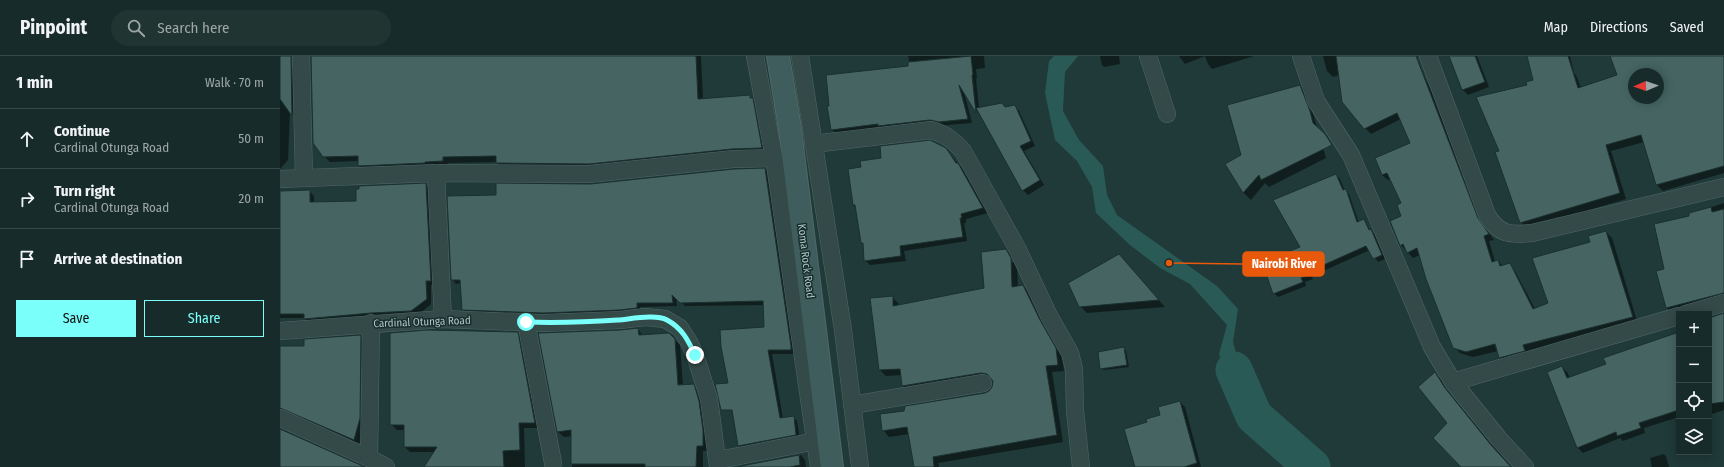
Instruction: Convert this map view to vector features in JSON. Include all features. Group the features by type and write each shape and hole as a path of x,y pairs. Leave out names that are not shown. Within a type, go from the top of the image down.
{"main road":[{"name":"Koma Rock Road","path":"778,56 790,129 832,467"}],"street":[{"path":"301,56 304,178"},
{"path":"755,56 774,158 819,467"},
{"path":"800,56 844,330 860,467"},
{"path":"1148,56 1168,114"},
{"path":"1301,56 1316,101 1351,155 1432,347 1453,382 1499,439 1525,467"},
{"path":"1428,56 1487,215 1499,230 1513,234 1532,233 1724,187"},
{"path":"813,144 931,130 942,133 951,139 963,151 1018,250 1049,316 1070,353 1074,369 1075,411 1081,467"},
{"path":"280,180 436,173 589,174 733,159 774,158"},
{"path":"436,173 442,319"},
{"path":"1696,311 1724,303"},
{"name":"Cardinal Otunga Road","path":"280,331 371,323 442,319 526,322 620,320 645,317 666,319 680,328 695,355 709,400 718,464"},
{"path":"1453,382 1676,317"},
{"path":"526,322 553,463"},
{"path":"369,458 371,323"},
{"path":"852,404 983,383"},
{"path":"280,418 386,467"},
{"path":"718,464 816,441"}],"water":[{"path":"1054,56 1078,56 1065,72 1063,111 1079,140 1103,166 1107,195 1117,215 1217,286 1238,309 1233,342 1240,368 1258,386 1254,416 1229,390 1219,354 1227,325 1190,284 1160,268 1130,245 1096,213 1092,187 1077,161 1055,140 1045,93 1049,61"}],"building":[{"path":"280,56 291,56 292,116 280,99"},
{"path":"311,56 696,56 698,99 750,95 750,98 753,98 762,148 732,149 589,164 496,163 496,156 443,157 443,161 425,163 358,166 358,156 323,157 313,143"},
{"path":"971,56 976,113 959,85 968,119 939,122 930,120 878,126 878,124 831,130 827,106 829,106 826,75 908,66 908,62"},
{"path":"1336,56 1416,56 1478,218 1489,234 1484,236 1492,262 1498,260 1500,266 1510,263 1533,309 1548,303 1532,258 1590,242 1588,236 1606,231 1633,317 1523,345 1525,351 1499,358 1495,344 1466,352 1453,348 1426,279 1417,248 1407,253 1403,244 1400,246 1390,221 1401,216 1397,205 1401,203 1387,173 1382,175 1375,158 1410,143 1397,113 1364,129 1342,102"},
{"path":"1449,56 1475,56 1485,82 1462,90"},
{"path":"1527,56 1568,56 1578,88 1617,75 1610,56 1724,56 1724,166 1656,185 1641,135 1606,145 1620,193 1520,223 1495,152 1499,151 1476,97 1527,85 1526,82 1533,80"},
{"path":"1300,85 1313,123 1325,134 1332,145 1261,180 1259,175 1243,193 1225,164 1241,155 1227,105"},
{"path":"1002,103 1005,107 1015,105 1031,141 1020,146 1040,180 1022,191 976,108"},
{"path":"930,140 946,148 956,163 958,163 983,208 961,214 962,218 960,218 963,237 900,246 901,256 864,261 863,243 861,243 855,205 853,205 848,169 861,167 860,161 881,158 880,146"},
{"path":"765,168 791,346 791,350 768,350 780,418 794,416 796,435 738,446 732,410 721,410 715,384 728,383 721,347 720,330 764,327 763,301 680,303 672,295 673,303 637,303 637,308 619,310 543,313 462,310 460,280 451,280 447,196 496,195 496,183 590,184 734,169"},
{"path":"1336,174 1343,190 1346,189 1357,222 1364,219 1369,230 1371,229 1382,255 1373,259 1366,246 1308,272 1309,275 1301,278 1303,282 1273,294 1262,262 1300,247 1273,200"},
{"path":"426,183 431,281 426,281 427,299 411,311 304,319 304,314 280,314 280,191 310,190 310,202 356,201 356,189 359,189 359,186"},
{"path":"1711,207 1712,212 1724,209 1724,293 1666,308 1656,271 1664,269 1654,224 1689,216 1689,213"},
{"path":"1006,249 1011,258 1012,287 1023,285 1056,348 1058,365 1046,366 1057,435 933,457 934,467 914,467 907,427 882,431 880,414 904,411 905,406 985,393 992,387 993,381 987,374 981,373 902,386 900,369 879,370 870,298 893,296 893,306 984,288 981,252"},
{"path":"1119,254 1159,300 1079,307 1068,283"},
{"path":"1724,313 1724,402 1712,404 1712,347 1712,317"},
{"path":"638,328 639,335 669,333 675,339 678,385 694,384 699,401 703,430 703,446 697,446 696,467 645,467 645,464 571,464 571,430 557,432 538,333"},
{"path":"427,330 518,332 535,423 519,423 520,450 503,451 504,467 424,467 437,447 404,447 404,425 390,425 390,333"},
{"path":"1676,333 1676,411 1639,423 1641,428 1617,436 1616,432 1577,448 1547,372 1562,366 1567,378 1606,364 1603,358"},
{"path":"361,335 360,418 354,440 280,408 280,346 304,346 304,339"},
{"path":"1124,347 1127,365 1100,369 1098,352"},
{"path":"1435,372 1445,388 1491,445 1511,467 1461,467 1433,438 1447,423 1418,387"},
{"path":"1180,401 1197,463 1184,467 1135,467 1124,429 1147,422 1146,419 1160,415 1158,407"},
{"path":"280,429 365,467 280,467"},
{"path":"799,455 800,465 790,467 741,467 741,466"}],"waterway":[{"path":"1234,370 1254,416 1312,467"}],"place":[{"name":"Nairobi River","path":"1169,263"}],"route":[{"path":"526,322 543,323 620,320 645,317 666,319 680,328 695,355"}]}
